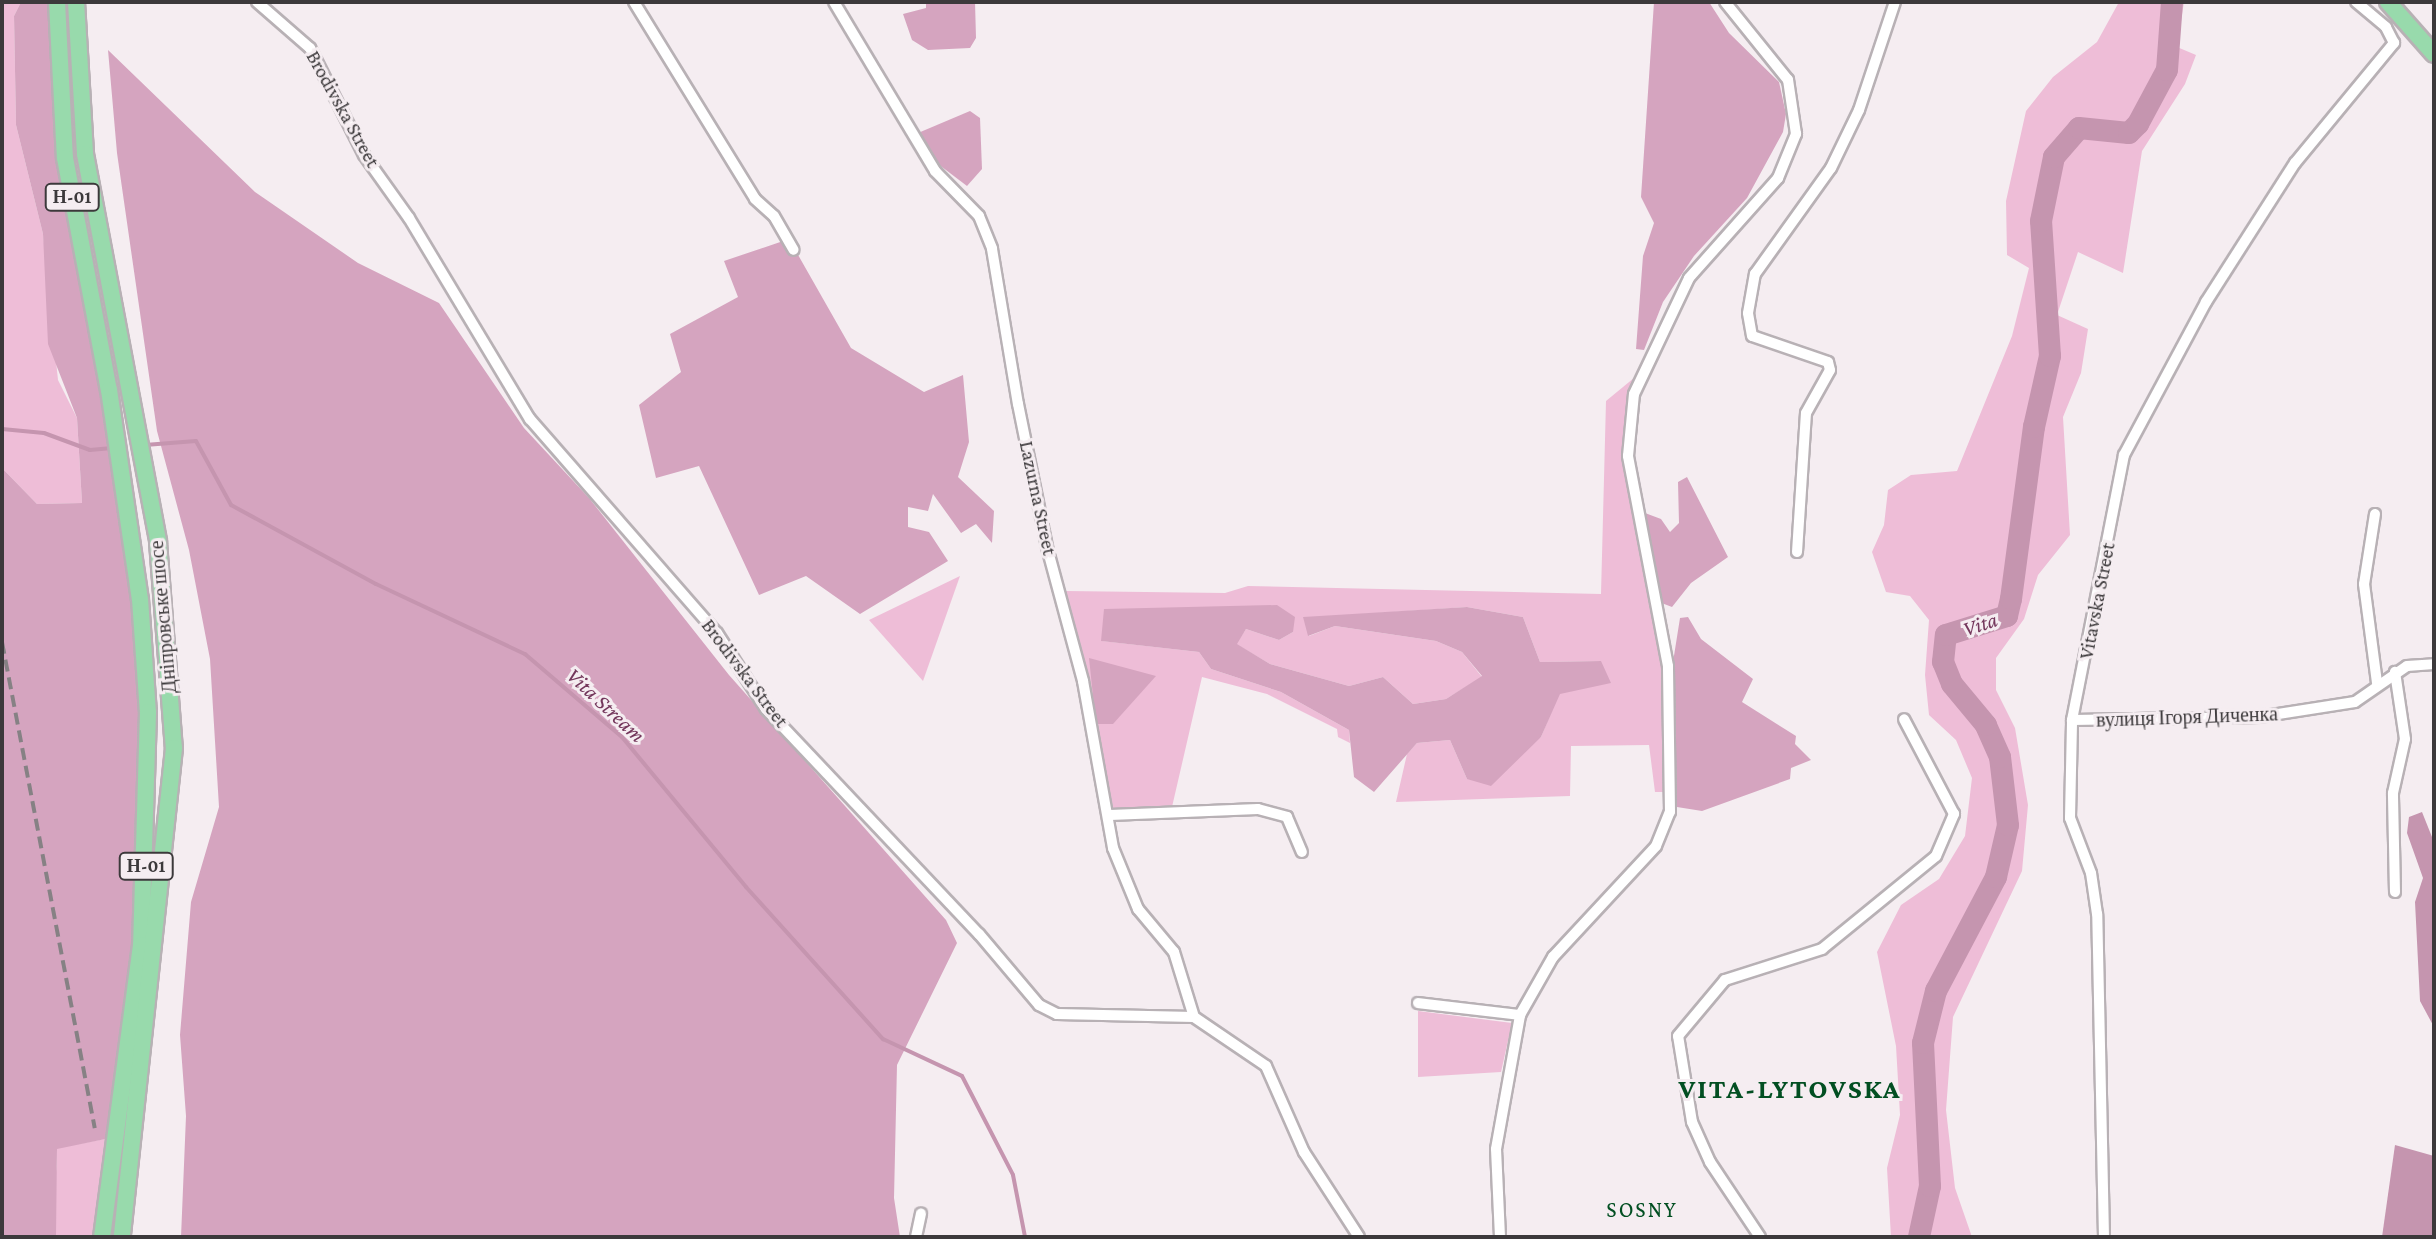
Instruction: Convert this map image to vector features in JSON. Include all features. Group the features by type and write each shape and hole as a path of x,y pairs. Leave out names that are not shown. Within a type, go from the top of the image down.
{"main road":[{"name":"Дніпровське шосе","path":"57,2 65,158 109,390 143,642 148,828 141,945 102,1237"},
{"name":"Дніпровське шосе","path":"76,2 85,154 158,542 174,748 122,1237"},
{"path":"2388,2 2434,54"}],"street":[{"name":"Brodivska Street","path":"257,2 310,48 364,155 409,218 530,419 717,633 766,709 979,934 1029,996 1057,1014 1194,1017"},
{"path":"634,2 755,199 774,216 794,250"},
{"name":"Lazurna Street","path":"834,2 935,171 979,216 992,249 1046,543 1083,681 1126,886 1174,952 1194,1017"},
{"path":"1500,1237 1496,1149 1520,1015 1553,957 1656,846 1670,812 1668,666 1628,456 1634,394 1689,278 1778,178 1796,134 1788,80 1725,2"},
{"path":"1797,552 1806,413 1830,370 1828,362 1752,336 1748,313 1755,274 1843,145 1895,2"},
{"name":"Vitavska Street","path":"2104,1237 2097,914 2091,873 2070,818 2072,720 2124,455 2144,411 2295,163 2394,43 2386,27 2356,2"},
{"path":"2375,514 2364,584 2377,683"},
{"name":"вулиця Ігоря Диченка","path":"2072,720 2259,717 2355,702 2395,672 2434,664"},
{"path":"2395,672 2405,739 2393,793 2395,892"},
{"path":"1760,1237 1710,1162 1692,1122 1678,1036 1725,980 1822,949 1936,856 1954,814 1904,719"},
{"path":"1110,815 1258,809 1287,817 1302,852"},
{"path":"1418,1003 1520,1015"},
{"path":"1194,1017 1266,1066 1304,1152 1359,1237"},
{"path":"916,1237 921,1214"}],"shaded area":[{"path":"2,2 21,2 14,16 16,125 43,234 58,380 77,418 82,503 37,504 2,468"},
{"path":"21,2 57,2 56,50 140,599 148,828 115,1137 57,1149 56,1237 2,1237 2,468 37,504 82,503 77,418 48,344 43,234 16,125 14,16"},
{"path":"926,2 975,2 976,38 970,48 928,50 912,40 903,14 926,8"},
{"path":"1654,2 1709,2 1729,33 1779,82 1786,114 1783,132 1747,198 1694,256 1663,302 1644,350 1636,349 1643,256 1654,223 1641,197"},
{"path":"2119,2 2184,2 2177,47 2196,55 2185,84 2142,151 2123,273 2078,252 2057,315 2088,329 2081,373 2063,417 2070,535 2038,575 2024,619 1996,658 1996,690 2015,728 2028,805 2022,871 1953,1017 1946,1110 1955,1188 1972,1237 1891,1237 1887,1168 1900,1115 1896,1046 1877,952 1901,905 1939,879 1965,836 1972,778 1956,740 1929,715 1925,675 1929,620 1910,596 1886,592 1872,552 1884,525 1888,490 1911,475 1957,471 2012,336 2029,268 2007,255 2006,201 2026,111 2053,77 2097,42"},
{"path":"108,50 255,192 358,263 439,303 524,428 589,498 729,675 946,920 957,943 897,1065 894,1198 900,1237 181,1237 186,1116 180,1035 191,902 219,807 210,659 189,550 157,431 117,153"},
{"path":"970,111 980,118 982,169 967,186 938,164 918,133"},
{"path":"789,239 851,348 924,392 963,375 969,442 958,477 994,511 992,543 976,524 961,533 933,494 928,511 908,507 908,527 929,532 948,561 860,614 806,576 759,595 699,466 656,478 639,405 681,372 670,334 738,297 724,261"},
{"path":"1640,373 1628,403 1623,453 1663,665 1665,792 1655,792 1649,745 1571,746 1570,796 1396,802 1407,754 1417,743 1450,740 1467,779 1541,737 1559,694 1600,661 1540,662 1523,617 1467,607 1304,618 1309,636 1335,626 1436,641 1462,652 1482,677 1446,699 1413,704 1383,677 1349,686 1270,664 1236,644 1246,629 1279,640 1293,632 1105,609 1102,641 1199,652 1211,669 1281,692 1349,730 1350,743 1338,737 1337,729 1267,694 1202,677 1172,807 1114,812 1066,591 1225,593 1248,586 1601,594 1606,401"},
{"path":"1687,477 1728,557 1691,583 1672,607 1659,602 1645,513 1661,519 1670,532 1679,523 1678,482"},
{"path":"960,576 923,681 869,620"},
{"path":"1277,605 1295,617 1293,632 1279,640 1246,629 1237,644 1270,664 1349,686 1383,677 1413,704 1446,699 1482,676 1462,652 1436,641 1335,626 1308,636 1303,617 1467,607 1523,617 1540,662 1601,661 1611,683 1560,694 1541,737 1491,786 1467,779 1450,740 1417,743 1374,792 1354,777 1349,730 1281,692 1211,669 1199,652 1101,641 1104,609"},
{"path":"1688,617 1701,639 1753,679 1742,702 1796,736 1795,744 1811,760 1791,768 1790,779 1702,811 1677,807 1673,662 1680,618"},
{"path":"1089,658 1156,676 1113,724 1096,724"},
{"path":"2422,812 2434,842 2434,1027 2420,1001 2415,902 2423,878 2407,833 2409,817"},
{"path":"2,862 57,1172 57,1148 115,1137 102,1237 2,1237"},
{"path":"1418,1011 1512,1023 1501,1072 1418,1077"},
{"path":"2395,1145 2434,1156 2434,1237 2382,1237"}],"waterway":[{"name":"Vita","path":"1919,1237 1930,1186 1923,1043 1936,991 1996,877 2008,825 2000,757 1986,725 1952,684 1943,662 1946,635 2007,616 2011,599 2034,427 2050,356 2041,221 2054,157 2079,128 2129,133 2138,124 2167,70 2172,2"},
{"name":"Vita Stream","path":"2,429 44,433 90,450 112,448"},
{"name":"Vita Stream","path":"145,445 196,441 231,505 376,584 525,654 622,737 746,887 883,1039 962,1076 1013,1175 1025,1237"}],"railway":[{"path":"2,642 95,1128"}],"district":[{"name":"VITA-LYTOVSKA","path":"1790,1089"},
{"name":"SOSNY","path":"1642,1210"}]}
